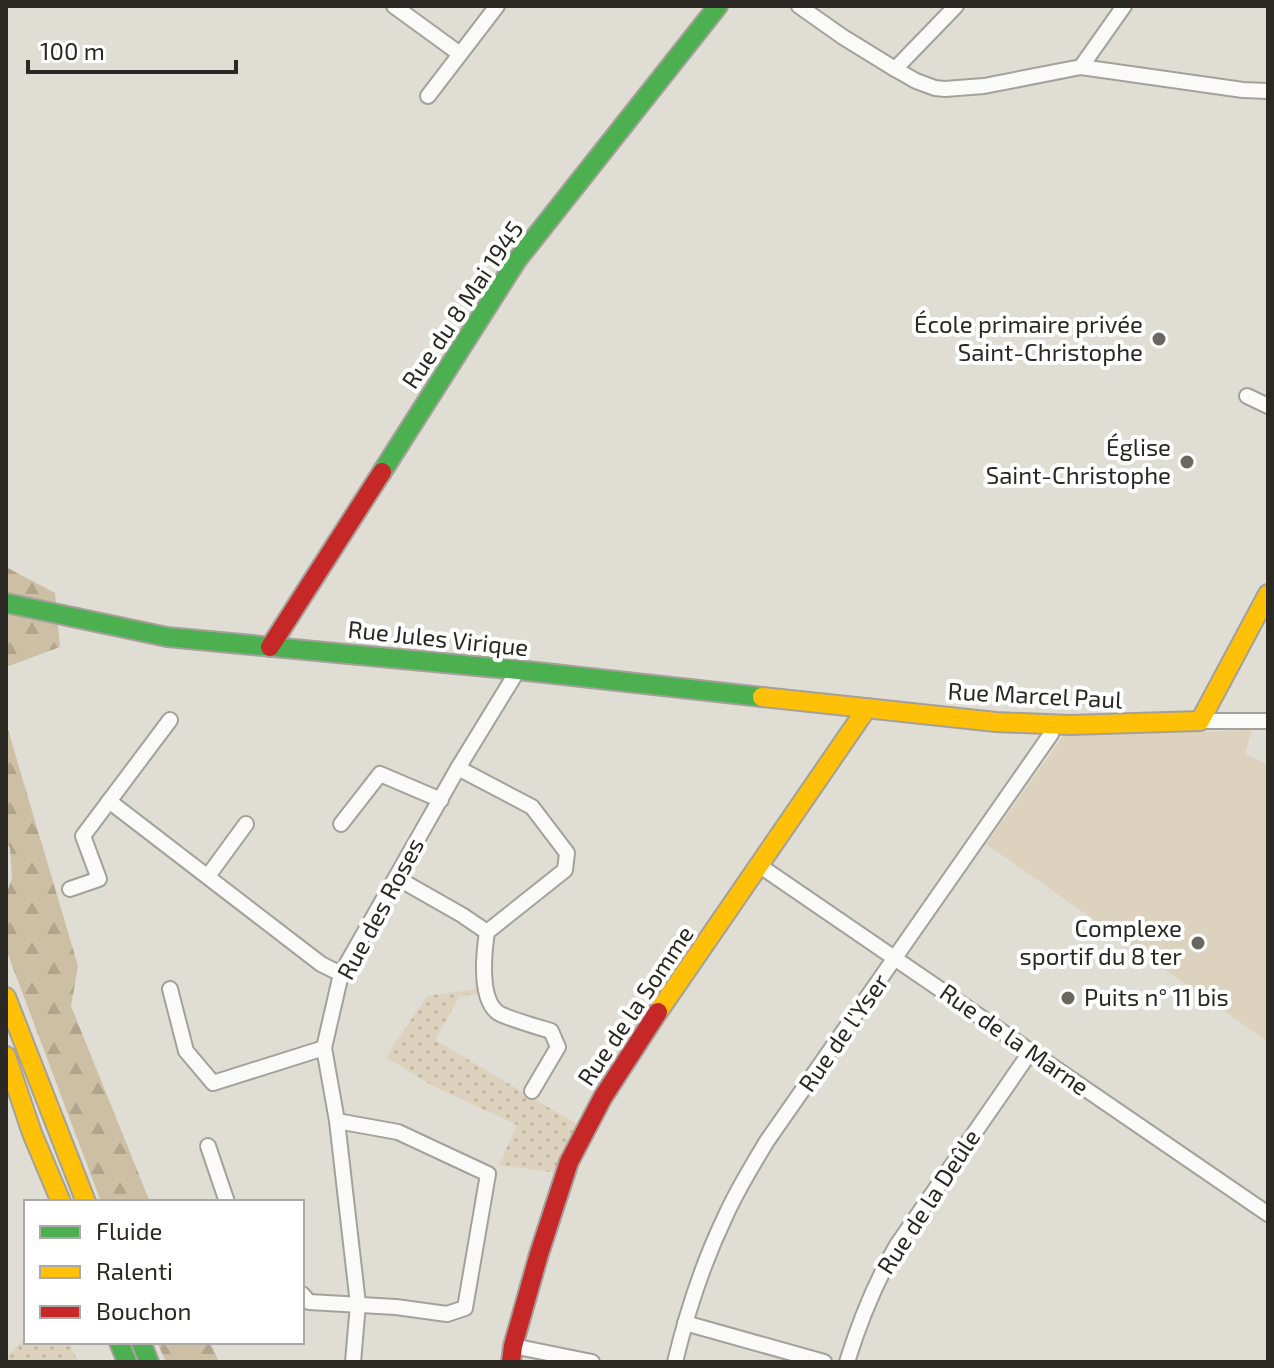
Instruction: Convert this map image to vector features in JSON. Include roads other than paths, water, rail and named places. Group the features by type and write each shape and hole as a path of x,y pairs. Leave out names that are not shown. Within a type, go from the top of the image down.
{"main road":[{"name":"Rue du 8 Mai 1945","path":"270,647 517,260 718,6"},
{"path":"1200,721 1268,594"},
{"name":"Rue Jules Virique","path":"6,603 167,637 518,670 867,708"},
{"name":"Rue Marcel Paul","path":"867,708 1052,725 1200,721"},
{"name":"Rue de la Somme","path":"512,1354 552,1212 570,1160 594,1112 626,1059 867,708"},
{"path":"6,997 85,1200"},
{"path":"6,1056 32,1133 60,1200"}],"street":[{"path":"394,6 460,54"},
{"path":"428,96 497,6"},
{"path":"799,6 843,37 927,86 945,89 984,86 1081,67 1268,91"},
{"path":"895,69 956,6"},
{"path":"1081,67 1124,6"},
{"path":"1247,396 1268,406"},
{"name":"Rue des Roses","path":"353,1362 358,1304 337,1121 324,1048 341,974 458,768 518,670"},
{"path":"70,889 99,879 83,836 170,720"},
{"path":"1200,721 1268,721"},
{"name":"Rue de l'Yser","path":"675,1362 703,1269 725,1216 767,1141 1051,734 1052,725"},
{"path":"458,768 532,807 567,853 565,870 487,932 483,961 489,998 497,1012 551,1031 558,1047 532,1091"},
{"path":"341,824 380,774 441,800"},
{"path":"109,801 321,964 341,974"},
{"path":"208,876 246,824"},
{"name":"Rue de la Marne","path":"760,866 1268,1214"},
{"path":"397,878 487,932"},
{"path":"170,989 186,1051 213,1083 324,1048"},
{"name":"Rue de la Deûle","path":"847,1362 878,1279 897,1245 1031,1051"},
{"path":"304,1296 309,1302 447,1314 465,1308 488,1174 398,1132 337,1121"},
{"path":"208,1146 226,1200"},
{"path":"685,1323 824,1362"},
{"path":"512,1354 592,1362"}],"place":[{"name":"École primaire privée Saint-Christophe","path":"1159,339"},
{"name":"Église Saint-Christophe","path":"1187,462"},
{"name":"Complexe sportif du 8 ter","path":"1198,943"},
{"name":"Puits n° 11 bis","path":"1068,998"}]}
